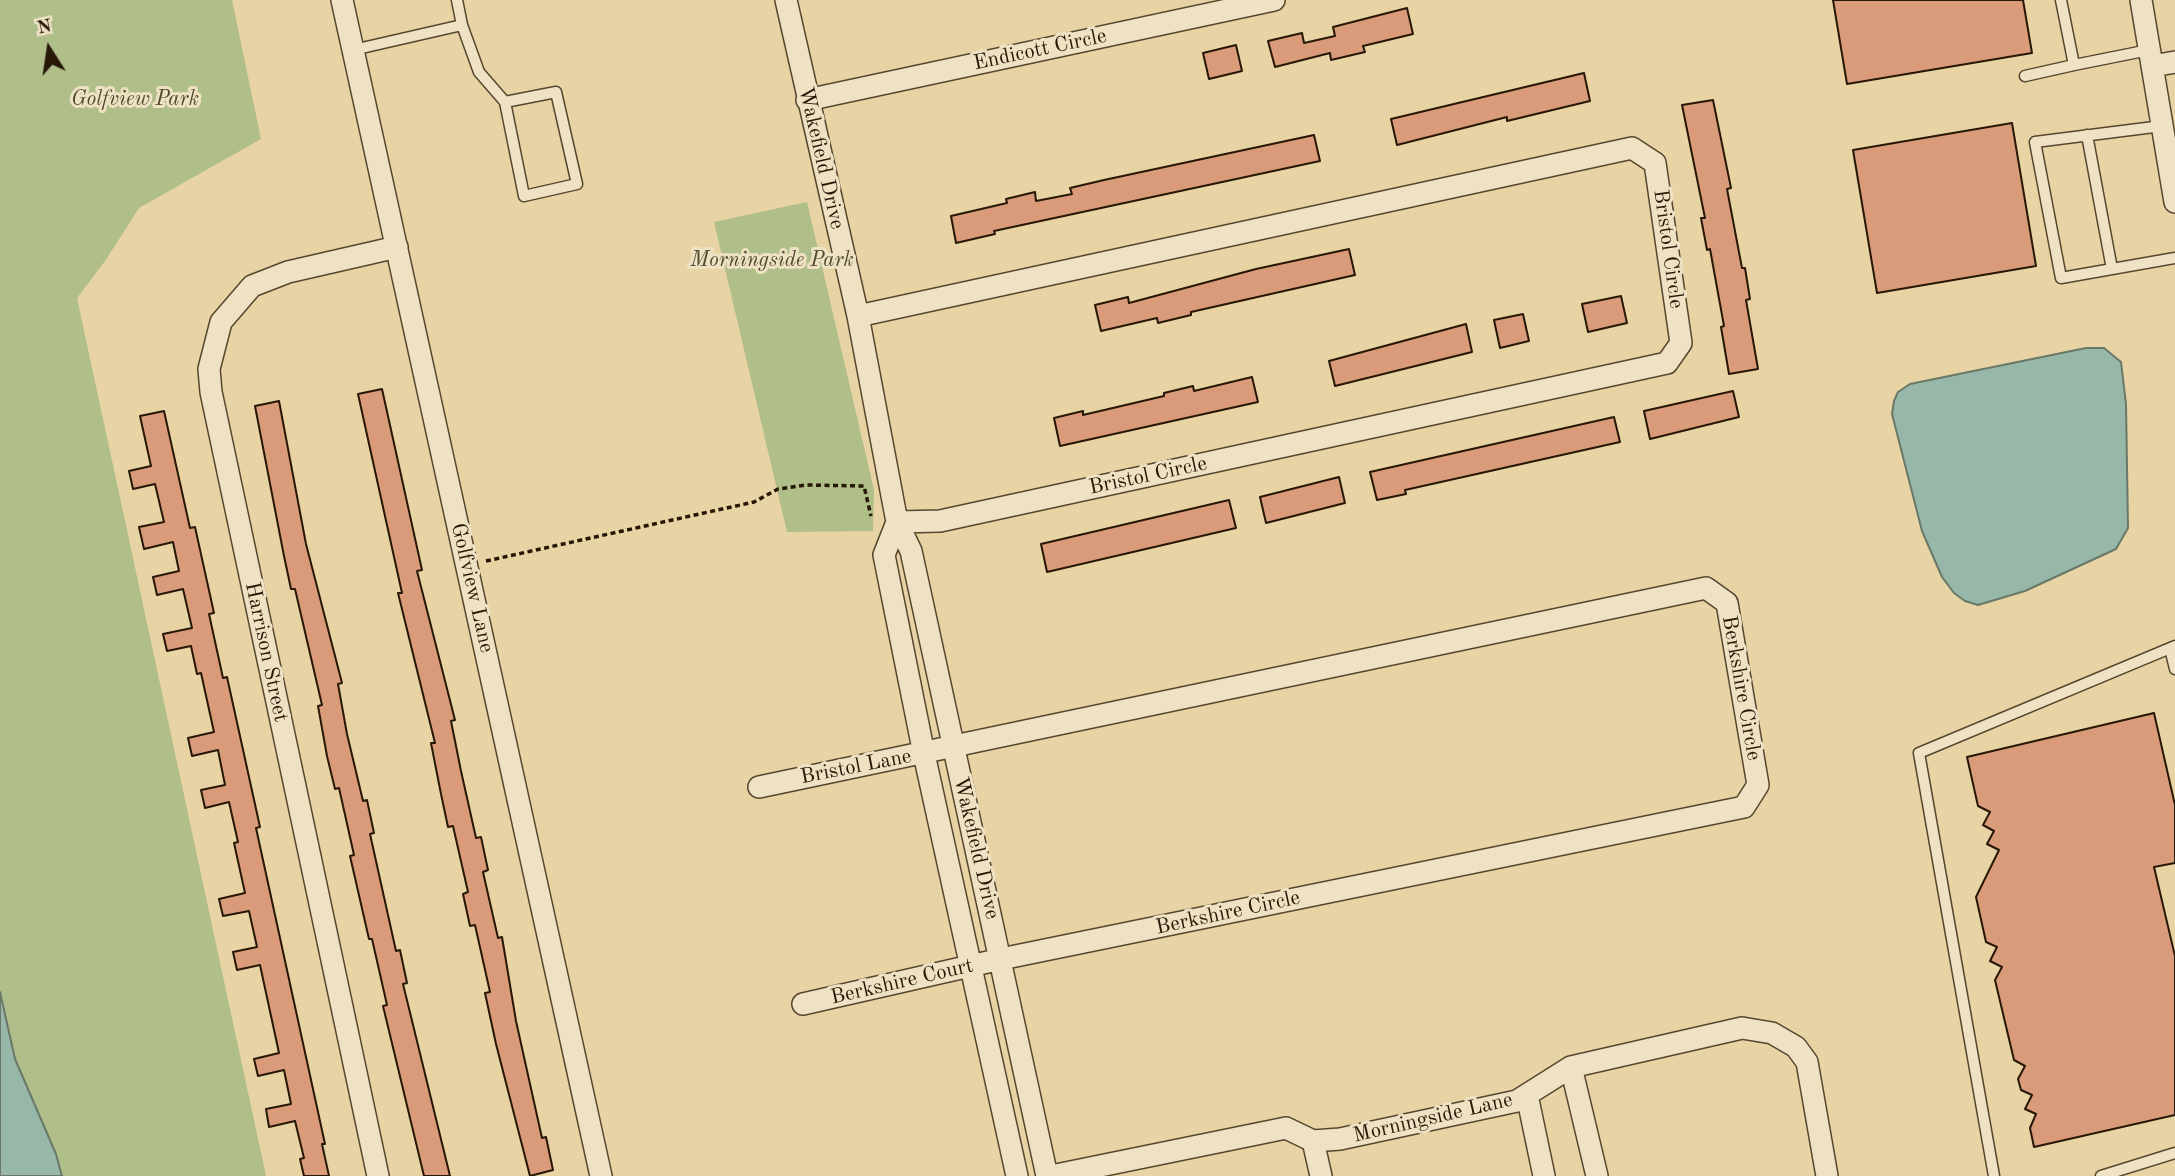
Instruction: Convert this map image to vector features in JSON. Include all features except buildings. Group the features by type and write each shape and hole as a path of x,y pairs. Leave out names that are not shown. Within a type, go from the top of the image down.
{"street":[{"name":"Golfview Lane","path":"342,0 601,1176"},
{"name":"Wakefield Drive","path":"786,0 858,316 897,522 911,551 1049,1176"},
{"name":"Endicott Circle","path":"807,100 1274,0"},
{"path":"2141,0 2175,202"},
{"path":"2150,58 2175,62"},
{"name":"Bristol Circle","path":"858,316 1632,148 1656,163 1681,343 1667,363 940,521 897,522"},
{"name":"Harrison Street","path":"378,1176 214,406 209,369 222,322 253,286 288,272 397,247"},
{"name":"Wakefield Drive","path":"897,522 884,555 924,754 1017,1176"},
{"name":"Berkshire Circle","path":"953,748 1706,588 1727,603 1758,785 1744,807 1001,959"},
{"name":"Bristol Lane","path":"759,787 953,748"},
{"name":"Berkshire Court","path":"803,1004 1001,959"},
{"name":"Morningside Lane","path":"1049,1176 1286,1128 1313,1141 1340,1139 1504,1104 1527,1095 1571,1067 1742,1028 1772,1033 1796,1047 1807,1062 1827,1176"},
{"path":"1571,1067 1597,1176"},
{"path":"1527,1095 1545,1176"},
{"path":"1313,1141 1321,1176"}],"lane":[{"path":"457,0 462,25 479,72 505,102 524,196 577,184 556,92 505,102"},
{"path":"2061,0 2074,65"},
{"path":"354,50 462,25"},
{"path":"2025,76 2074,65 2150,58"},
{"path":"2162,126 2035,142 2062,278 2175,258"},
{"path":"2087,135 2112,269"},
{"path":"1994,1176 1919,753 2173,647 2175,669"},
{"path":"2101,1176 2175,1153"}],"path":[{"path":"467,565 754,502 778,489 806,485 864,486 871,516"}],"green space":[{"name":"Golfview Park","path":"0,0 232,0 261,139 139,208 77,298 266,1176 0,1176"},
{"name":"Morningside Park","path":"807,202 874,490 873,531 787,532 714,222"}],"shaded area":[{"path":"2086,348 2104,348 2121,362 2126,404 2128,528 2116,549 2025,591 1978,605 1965,601 1954,593 1942,577 1922,531 1892,414 1898,392 1910,384"},
{"path":"0,992 15,1059 56,1154 62,1176 0,1176"}]}
